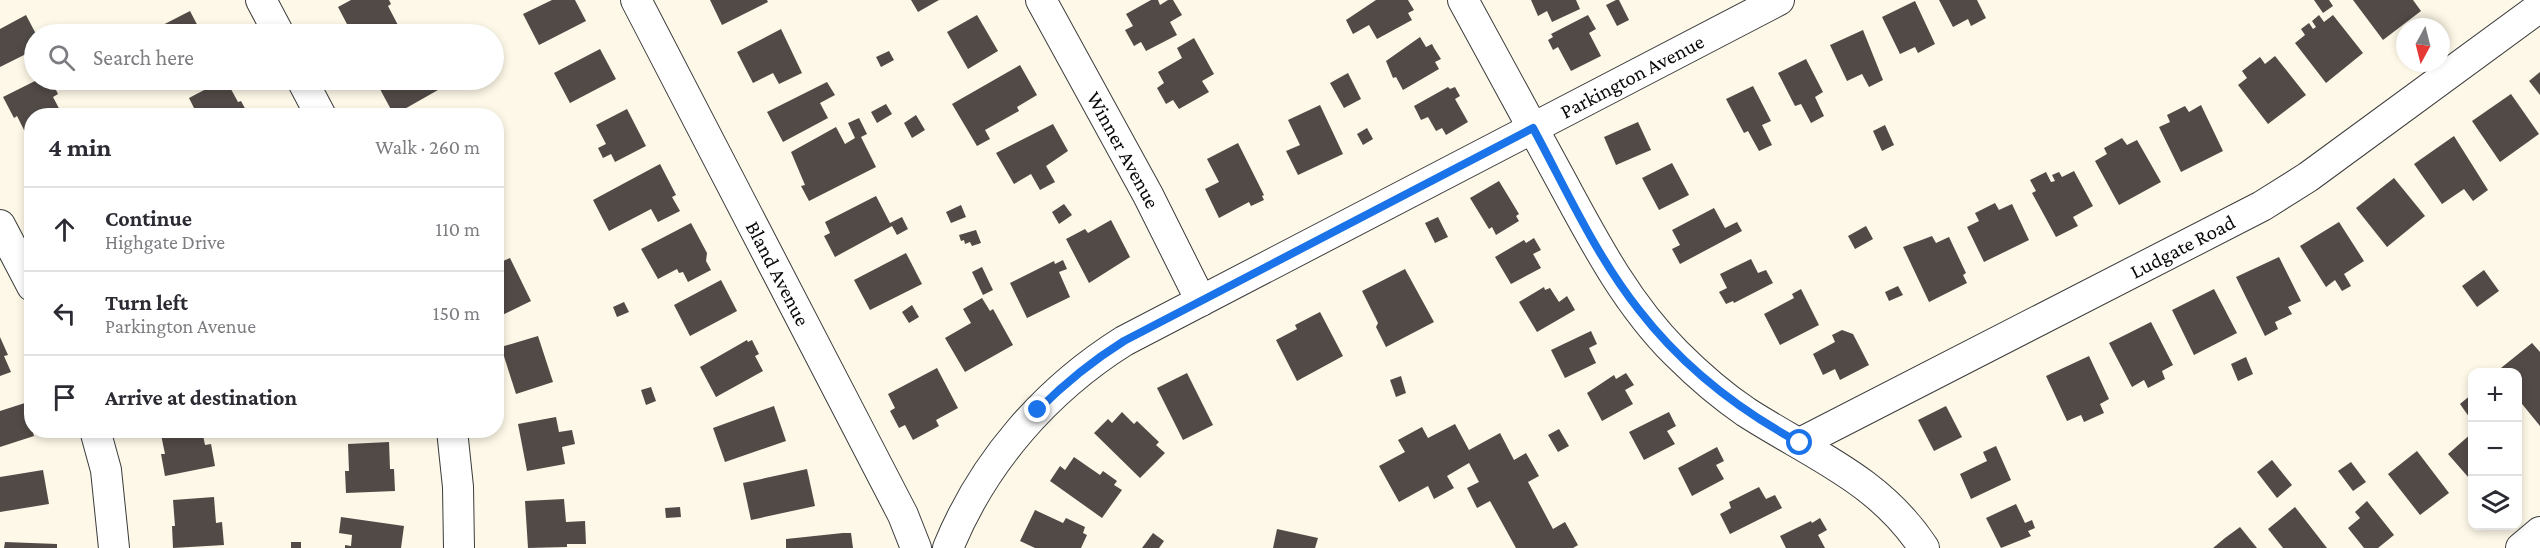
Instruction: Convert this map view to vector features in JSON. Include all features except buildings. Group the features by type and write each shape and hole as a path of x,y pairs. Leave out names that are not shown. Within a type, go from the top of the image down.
{"street":[{"path":"261,0 274,24"},
{"name":"Bland Avenue","path":"636,0 903,515 916,548"},
{"name":"Winner Avenue","path":"1041,0 1132,165 1201,301"},
{"path":"1463,0 1604,259 1638,310 1676,353 1713,387 1743,410 1867,485 1906,523 1924,548"},
{"name":"Parkington Avenue","path":"948,548 962,516 1009,443 1064,384 1090,363 1124,341 1779,0"},
{"name":"Ludgate Road","path":"1800,443 2262,206 2308,177 2540,7"},
{"path":"307,90 317,108"},
{"path":"0,225 24,271"},
{"path":"97,438 106,470 114,548"},
{"path":"453,438 458,487 459,548"},
{"path":"2521,548 2540,532"}],"route":[{"path":"1038,410 1064,384 1090,363 1124,341 1533,128 1604,259 1638,310 1676,353 1713,387 1743,410 1800,443"}]}
